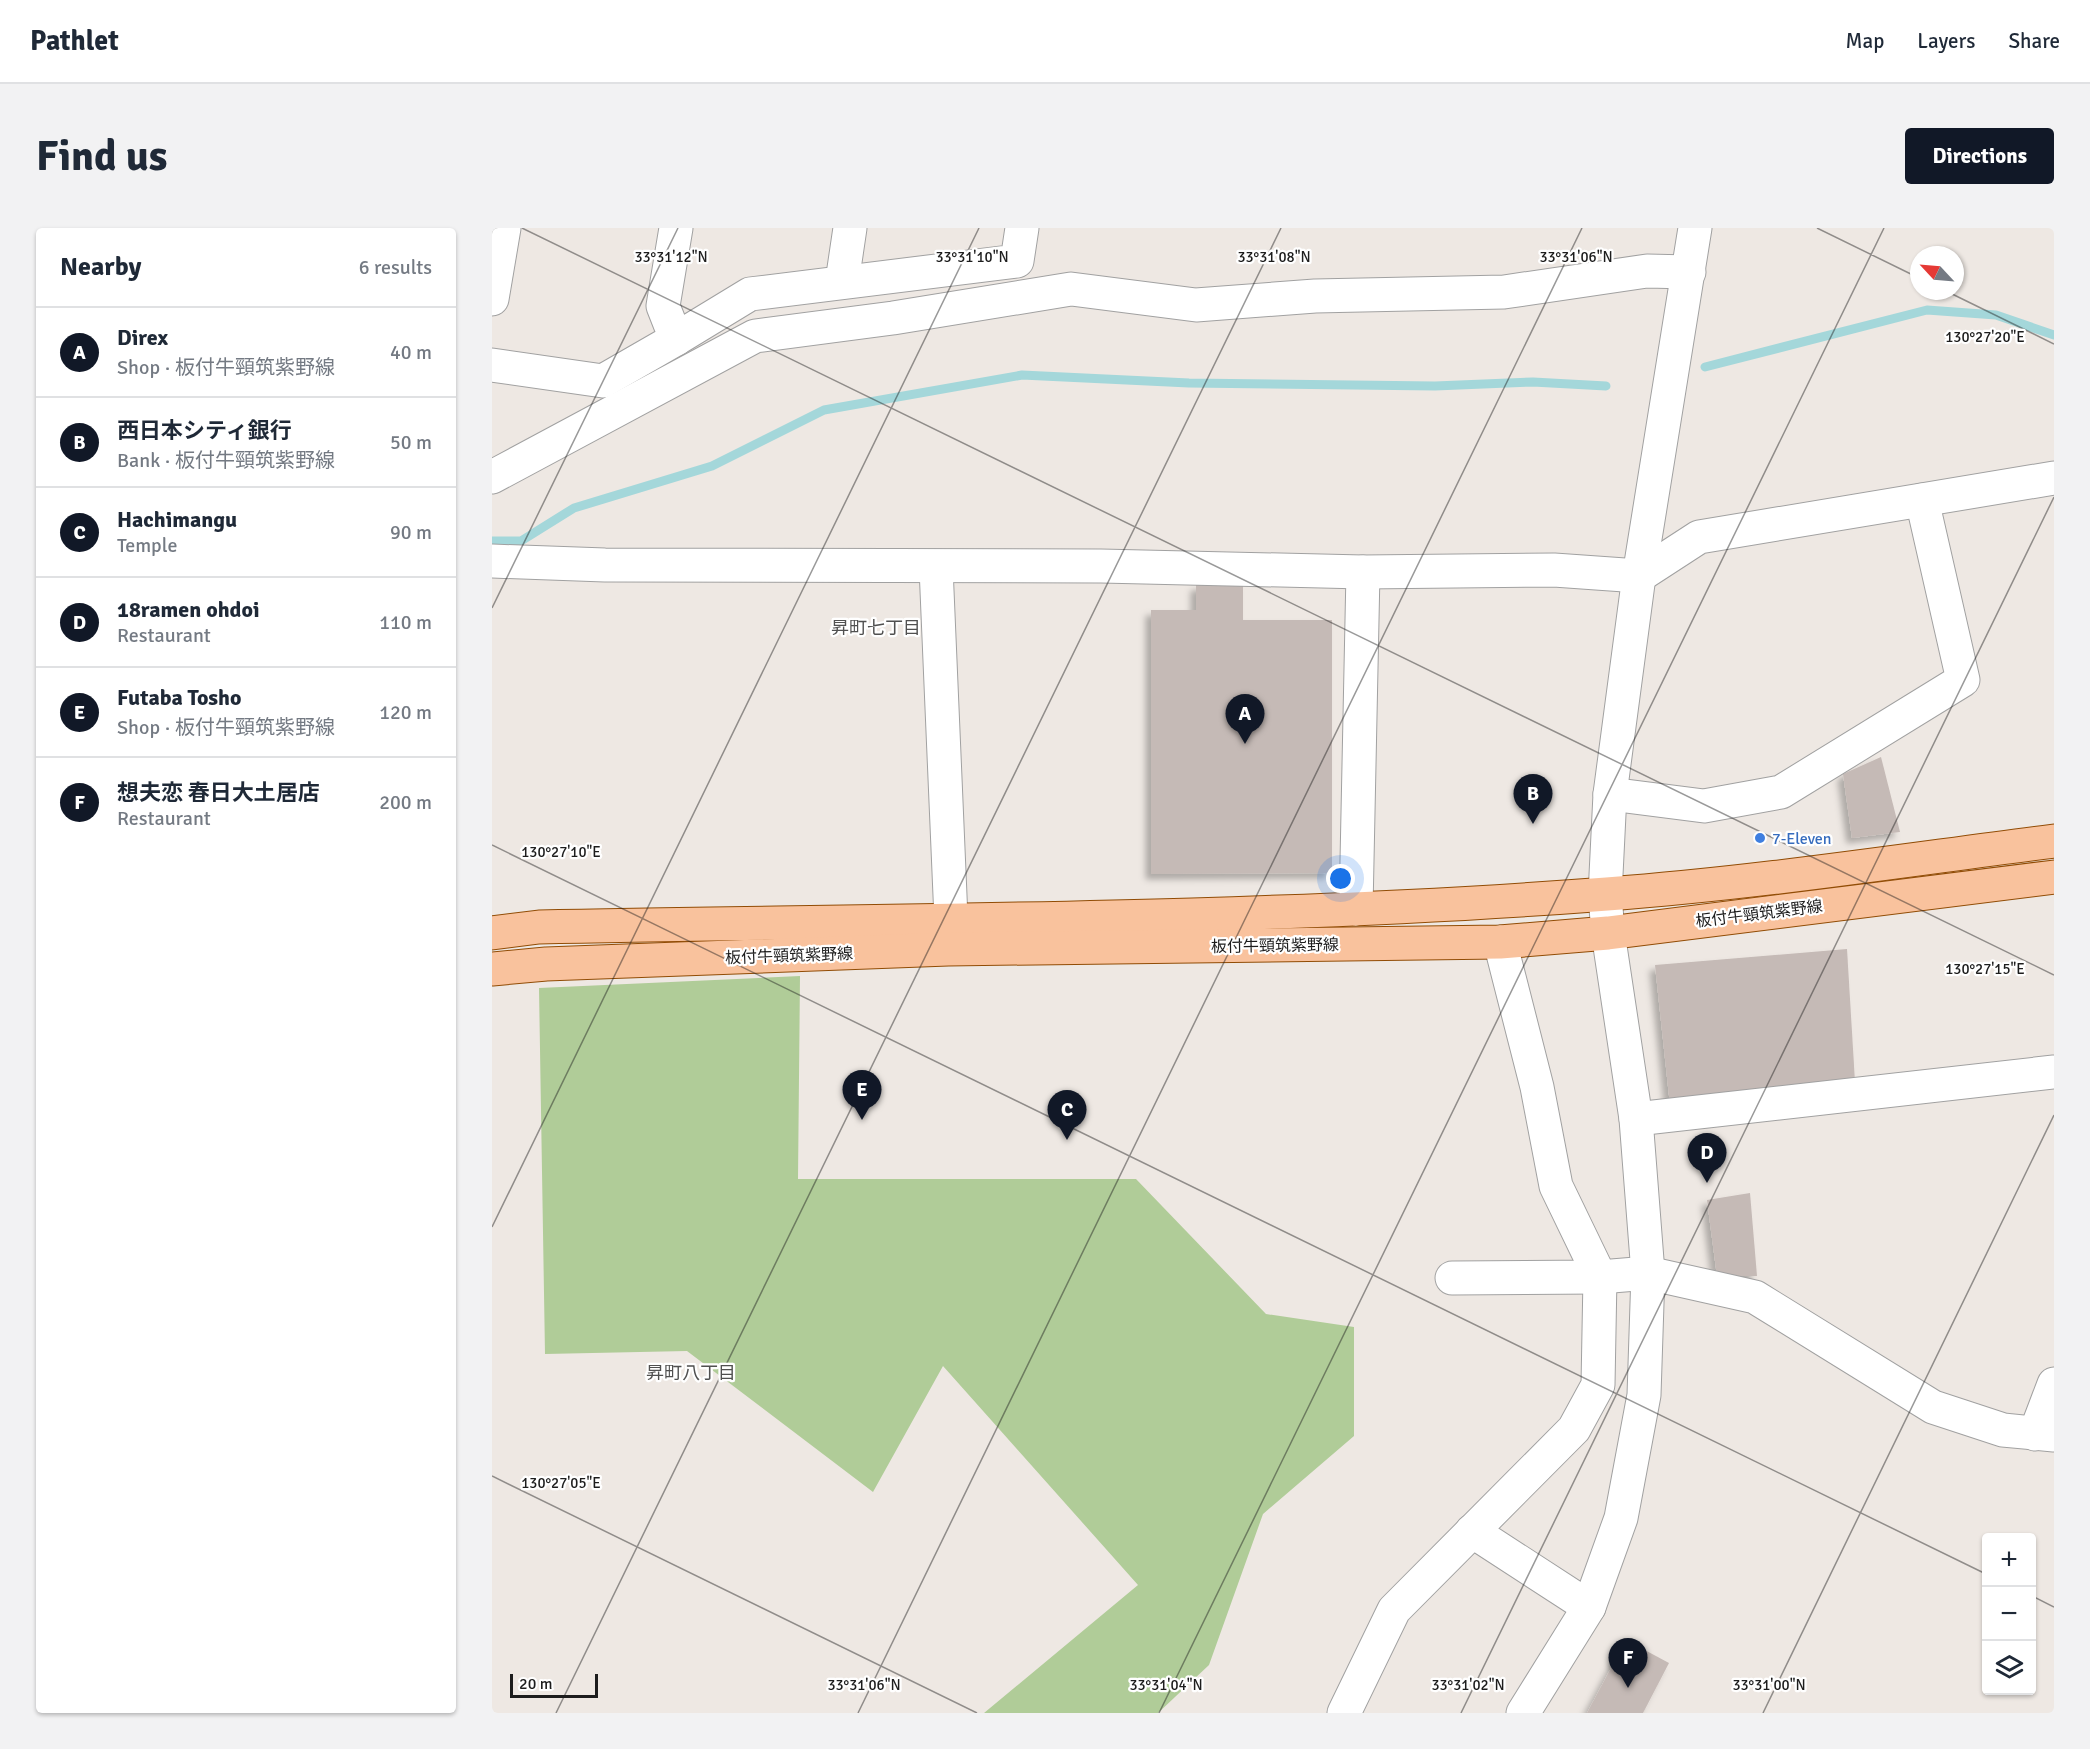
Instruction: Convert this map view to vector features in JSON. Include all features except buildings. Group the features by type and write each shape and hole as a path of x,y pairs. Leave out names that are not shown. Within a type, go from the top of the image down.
{"main road":[{"name":"板付牛頸筑紫野線","path":"492,933 539,927 1356,909 1699,887 2054,841"},
{"name":"板付牛頸筑紫野線","path":"492,969 546,964 948,949 1500,942 1608,933 2054,877"}],"street":[{"path":"492,299 504,228"},
{"path":"676,228 663,306 676,339"},
{"path":"842,282 850,228"},
{"path":"492,365 603,381 750,294 1017,261 1023,228"},
{"path":"1523,1713 1589,1606 1621,1518 1644,1395 1648,1273 1636,1119 1608,933 1605,894 1610,794 1639,576 1695,228"},
{"path":"492,477 755,336 893,318 1071,289 1196,305 1315,296 1504,292 1647,271 1689,272"},
{"path":"492,561 605,565 1101,566 1363,572 1554,570 1639,576 1699,537 2054,478"},
{"path":"1610,794 1704,806 1781,792 1963,680 1922,500"},
{"path":"936,567 951,919"},
{"path":"1356,909 1363,572"},
{"path":"1344,1713 1394,1610 1574,1429 1598,1385 1600,1277 1556,1186 1537,1087 1500,942"},
{"path":"1636,1119 2054,1072"},
{"path":"1452,1278 1600,1277 1648,1273 1755,1298 1933,1407 2003,1430 2044,1435 2054,1384"},
{"path":"1472,1531 1589,1606"}],"green space":[{"path":"800,976 798,1179 1136,1179 1266,1314 1354,1327 1354,1436 1263,1514 1209,1665 1158,1713 984,1713 1138,1585 943,1366 873,1492 687,1351 545,1354 539,988"}],"waterway":[{"path":"1705,367 1927,310 1996,315 2054,335"},
{"path":"492,541 521,541 574,508 712,466 824,410 1022,375 1189,383 1435,386 1533,382 1606,386"}],"place":[{"name":"Direx","path":"1245,744"},
{"name":"西日本シティ銀行","path":"1533,824"},
{"name":"7-Eleven","path":"1760,838"},
{"name":"Futaba Tosho","path":"862,1120"},
{"name":"Hachimangu","path":"1067,1140"},
{"name":"18ramen ohdoi","path":"1707,1183"},
{"name":"想夫恋 春日大土居店","path":"1628,1688"}],"district":[{"name":"昇町七丁目","path":"876,628"},
{"name":"昇町八丁目","path":"691,1373"}]}
